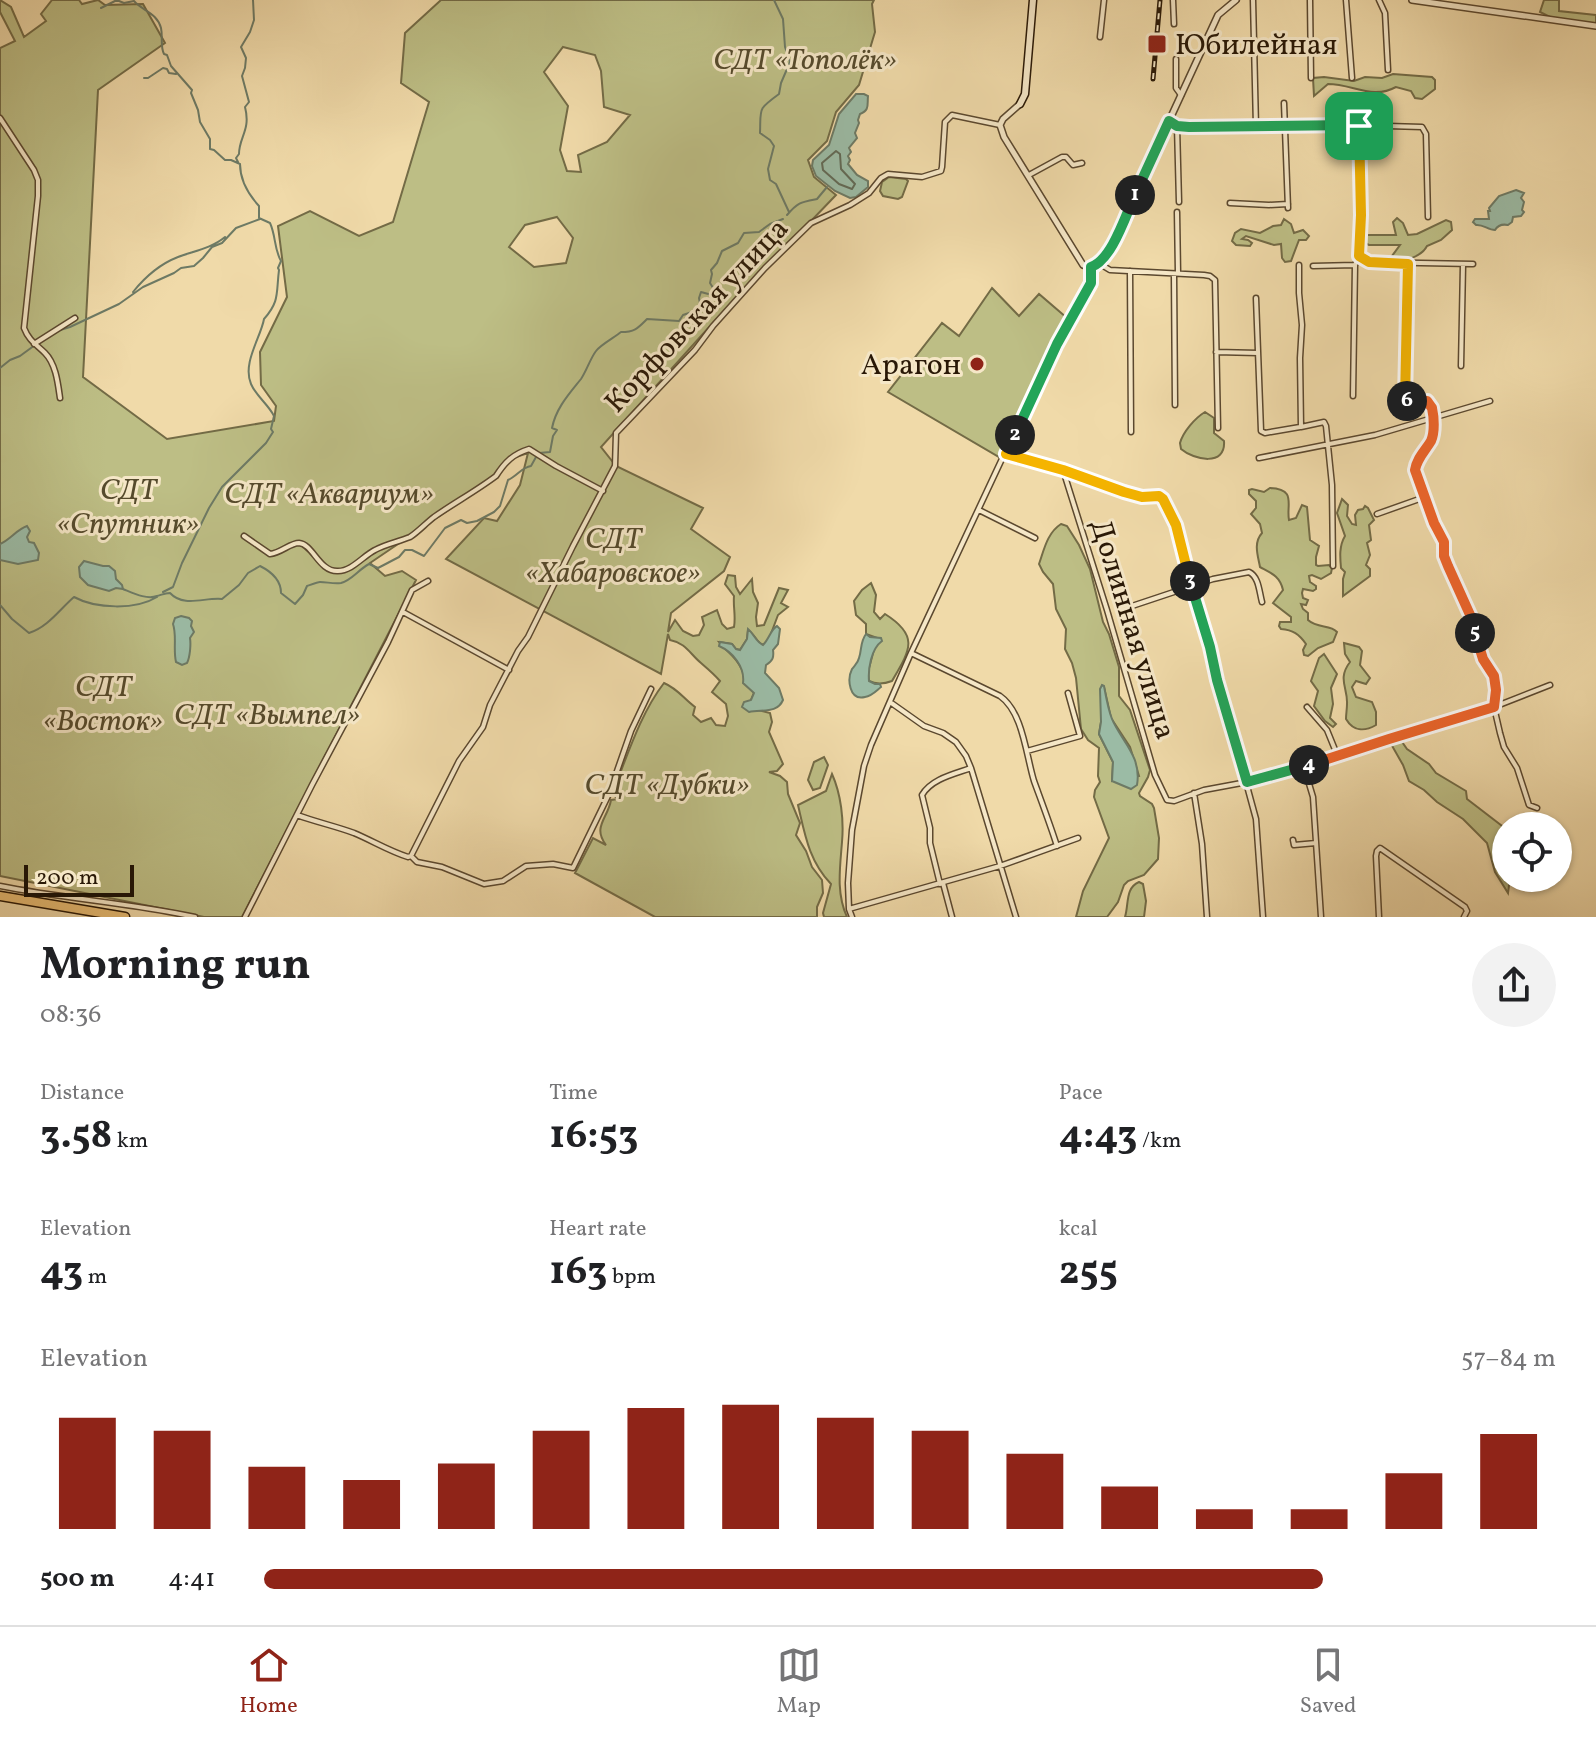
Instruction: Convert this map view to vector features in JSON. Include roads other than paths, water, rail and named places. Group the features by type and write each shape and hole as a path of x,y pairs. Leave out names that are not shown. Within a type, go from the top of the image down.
{"highway":[{"path":"0,896 125,917"}],"main road":[{"path":"1020,104 1025,94 1033,0"}],"street":[{"path":"1100,37 1104,0"},
{"path":"1173,0 1174,24"},
{"path":"1020,104 1000,125 1006,142 1083,265 1091,267 1100,264 1109,251 1218,15 1236,0"},
{"path":"1253,0 1256,127"},
{"path":"1310,0 1311,78"},
{"path":"1346,0 1352,78"},
{"path":"1379,0 1385,13 1388,70"},
{"path":"1412,0 1596,26"},
{"path":"1176,59 1176,88 1181,95"},
{"path":"1230,203 1288,206 1284,103"},
{"name":"Корфовская улица","path":"411,856 459,761 483,727 490,705 603,491 615,466 616,433 695,350 765,268 811,223 869,193 888,174 922,177 941,171 945,122 952,115 1000,125"},
{"path":"0,118 38,180 24,324 36,347 48,355 60,398"},
{"path":"1169,121 1177,126 1353,125 1424,129 1428,217"},
{"path":"1177,126 1179,202"},
{"path":"1353,396 1355,265 1359,256 1361,215 1359,126"},
{"path":"1029,175 1062,157 1075,166 1082,163"},
{"path":"1175,405 1177,212"},
{"path":"1359,256 1369,262 1473,264"},
{"path":"1100,264 1110,270 1210,276 1215,280 1218,428"},
{"path":"1408,264 1405,399 1412,404 1428,401 1433,417 1432,439 1415,467 1434,523 1444,542 1444,556 1471,617 1479,651 1494,676 1494,707 1504,747 1517,768 1529,805 1537,808"},
{"path":"1299,265 1301,427"},
{"path":"1313,266 1355,265"},
{"path":"1461,366 1463,265"},
{"path":"852,917 849,909 848,863 864,766 871,745 911,653 1051,357 1091,283 1091,267"},
{"path":"1130,271 1131,432"},
{"path":"1256,298 1261,431 1265,433 1325,423 1332,485 1333,566"},
{"path":"34,344 75,318"},
{"path":"1215,352 1258,353"},
{"path":"1259,458 1375,435 1490,401"},
{"path":"244,536 270,554 280,553 299,543 331,571 341,572 373,551 410,536 496,476 512,456 529,449 603,491"},
{"path":"1006,454 1142,497 1159,496 1166,503 1176,525 1257,824 1263,917"},
{"name":"Долинная улица","path":"1063,470 1155,775 1167,800 1174,801 1194,793"},
{"path":"1377,514 1425,497"},
{"path":"979,510 1035,538"},
{"path":"1132,606 1220,577 1252,573 1262,602"},
{"path":"245,917 412,590 428,581"},
{"path":"403,612 509,670"},
{"path":"911,653 1007,701 1027,751 1057,846"},
{"path":"1207,917 1202,844 1194,793 1338,757 1494,707 1550,685"},
{"path":"297,815 350,832 392,852 411,856 417,862 442,867 484,884 503,881 526,866 553,864 573,868 609,794 631,731 651,689"},
{"path":"1027,751 1080,736 1068,693"},
{"path":"890,702 924,726 956,742 966,756 1016,917"},
{"path":"1307,707 1327,730 1338,757"},
{"path":"1304,767 1313,797 1321,917"},
{"path":"952,917 930,843 922,795 924,790 948,776 971,768"},
{"path":"849,909 1000,866 1078,838"},
{"path":"1293,840 1294,845 1316,843"},
{"path":"1379,917 1376,853 1380,848 1465,907 1464,917"},
{"path":"0,886 195,917"}],"water":[{"path":"856,94 868,96 868,105 860,114 855,133 857,138 849,148 848,164 857,175 868,181 868,187 850,198 816,176 812,166 813,160 829,145 839,114"},
{"path":"1516,190 1524,193 1521,198 1524,212 1521,216 1513,217 1508,225 1501,225 1495,230 1473,222 1475,219 1489,219 1489,208 1499,196"},
{"path":"27,526 30,531 27,537 39,553 38,560 18,564 0,560 0,544"},
{"path":"84,561 109,566 115,571 123,589 109,591 88,585 80,577 79,567"},
{"path":"181,616 192,621 194,632 190,638 187,663 182,665 176,662 173,624 175,618"},
{"path":"777,626 780,629 778,644 765,673 779,688 783,700 773,709 749,712 742,707 754,693 743,683 737,661 719,646 720,642 732,644 740,650 747,639 748,629 763,645"},
{"path":"866,634 882,641 873,654 869,676 869,681 881,687 870,696 860,697 853,693 850,678"},
{"path":"1102,685 1112,719 1134,757 1138,775 1137,785 1131,789 1112,781 1113,762 1099,734"}],"waterway":[{"path":"238,162 236,158 247,122 245,107 249,102 242,76 246,58 241,47 254,20 253,0"},
{"path":"774,0 783,19 785,47 790,62 779,94 762,110 760,133 774,146 768,169 770,180 776,184 789,212"},
{"path":"101,8 115,1 134,1 156,19 161,28 164,54 192,90 200,122 210,139 210,149 225,160 240,164 246,187 259,206 259,218 270,223 281,261 275,302 264,319 249,368 253,388 274,416 273,432 222,487 182,563 173,587 163,592"},
{"path":"144,78 163,68 176,74"},
{"path":"787,215 800,203 817,199 827,187"},
{"path":"57,331 119,304 143,287 181,268 194,266 236,228 260,219"},
{"path":"539,453 550,452 557,430 552,428 557,414 598,349 621,332 636,329 647,319 679,321 683,315 701,309 701,292 712,295 715,291 710,283 711,270 722,251 738,243 744,233 759,232 783,219"},
{"path":"133,292 165,263 209,247 225,237"},
{"path":"0,368 35,345"},
{"path":"123,589 149,597 170,593 188,601 222,599 248,573 260,566 275,577 281,593 295,604 307,586 320,582 345,582 369,564 378,568 399,557 405,550 424,556 445,528 461,520 467,523 477,521 494,512 500,506 508,480 531,466 536,457"},
{"path":"0,605 29,633 48,622 74,597 93,604 116,606 138,604 157,597"}],"railway":[{"path":"1153,79 1160,0"}],"place":[{"name":"Юбилейная","path":"1157,44"},
{"name":"Арагон","path":"977,364"}],"park label":[{"name":"СДТ «Тополёк»","path":"805,59"},
{"name":"СДТ «Аквариум»","path":"329,493"},
{"name":"СДТ «Спутник»","path":"128,506"},
{"name":"СДТ «Хабаровское»","path":"613,555"},
{"name":"СДТ «Восток»","path":"103,703"},
{"name":"СДТ «Вымпел»","path":"267,714"},
{"name":"СДТ «Дубки»","path":"667,784"}]}
